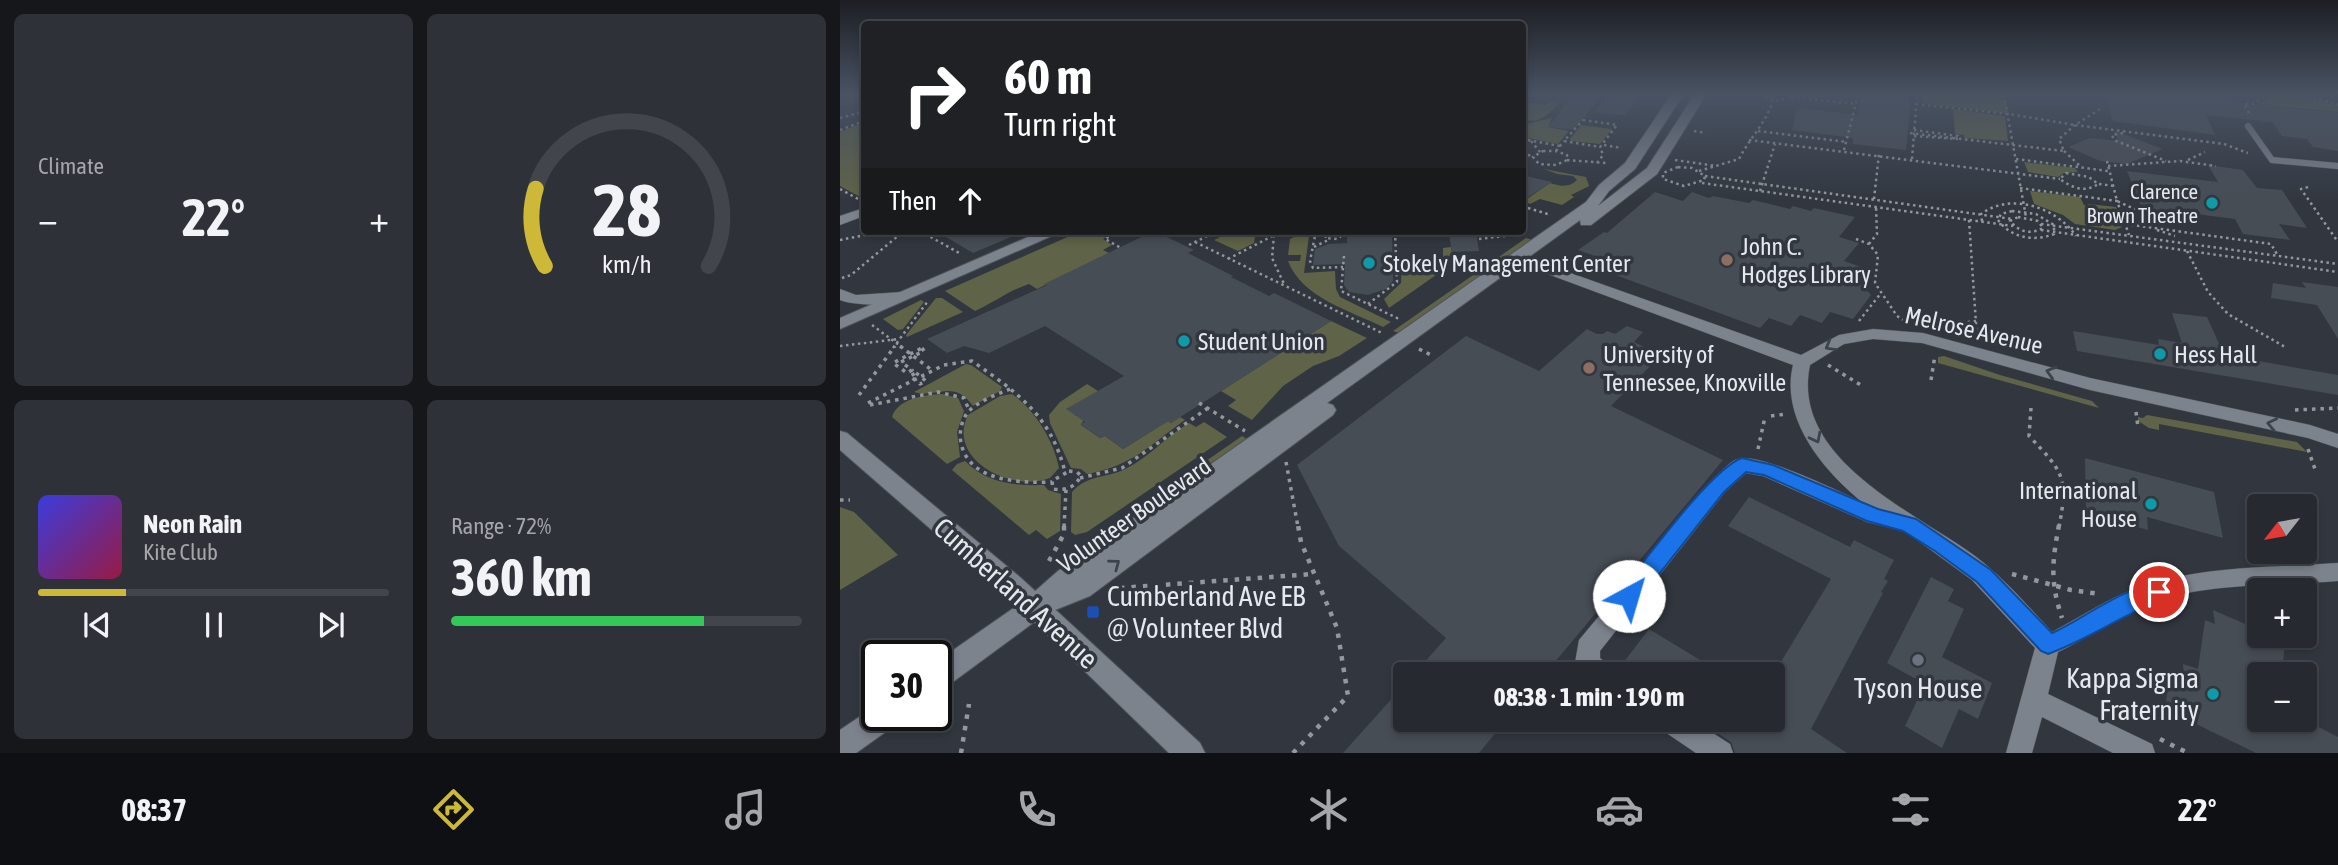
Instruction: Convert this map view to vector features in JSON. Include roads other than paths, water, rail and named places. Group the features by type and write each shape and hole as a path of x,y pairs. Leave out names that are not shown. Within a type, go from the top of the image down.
{"street":[{"name":"Volunteer Boulevard","path":"1525,260 1591,205 1604,188 1630,166 1654,130"},
{"name":"Volunteer Boulevard","path":"952,667 1034,608 1081,589 1525,260 1652,171 1678,130"},
{"path":"842,221 861,213"},
{"path":"840,324 1046,235"},
{"path":"1525,260 1802,362 1798,373 1802,405 1824,454 1864,493 1984,576 2048,645"},
{"path":"840,294 855,300 902,297"},
{"name":"Melrose Avenue","path":"1802,362 1839,340 1873,334 1923,338 2090,384 2310,432 2338,441"},
{"name":"Cumberland Avenue","path":"840,438 1012,585 1189,753"},
{"path":"1587,662 1588,648 1718,487 1742,465 1767,469 1874,516 1909,524"},
{"path":"2048,645 2073,635 2135,599 2182,585 2338,572"},
{"path":"2020,753 2048,645"},
{"path":"2035,701 2142,753"},
{"path":"840,747 863,731"},
{"path":"1688,732 1720,753"}],"lane":[{"path":"2251,130 2272,160 2338,166"}],"place":[{"name":"Clarence Brown Theatre","path":"2212,203"},
{"name":"John C. Hodges Library","path":"1727,260"},
{"name":"Stokely Management Center","path":"1369,263"},
{"name":"Student Union","path":"1184,341"},
{"name":"Hess Hall","path":"2160,354"},
{"name":"University of Tennessee, Knoxville","path":"1589,368"},
{"name":"International House","path":"2151,504"},
{"name":"Cumberland Ave EB @ Volunteer Blvd","path":"1093,612"},
{"name":"Tyson House","path":"1918,660"},
{"name":"Kappa Sigma Fraternity","path":"2213,694"}]}
